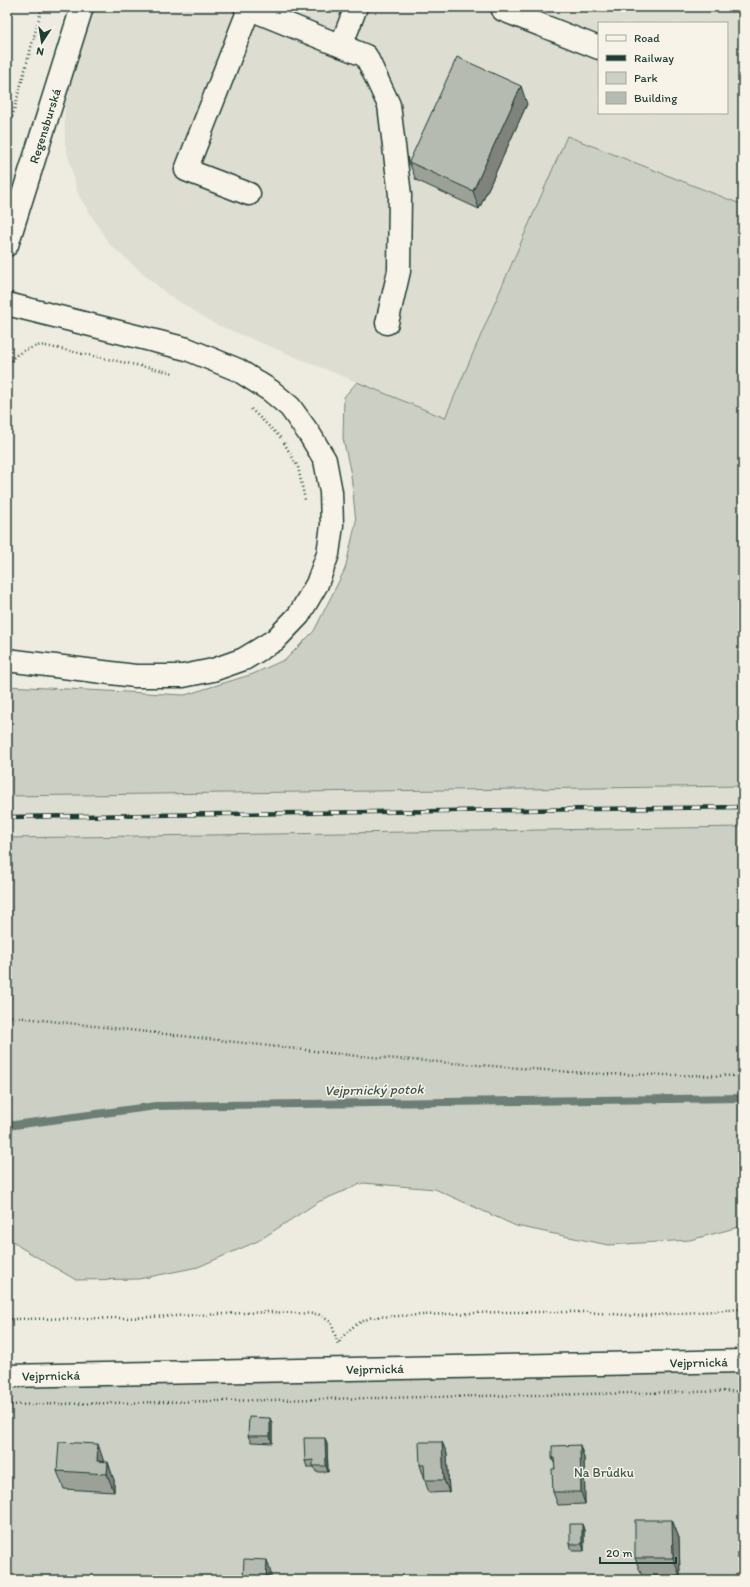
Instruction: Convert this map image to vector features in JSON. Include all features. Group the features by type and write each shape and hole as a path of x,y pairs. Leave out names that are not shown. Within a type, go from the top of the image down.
{"main road":[{"name":"Regensburská","path":"7,244 82,7"},
{"path":"341,46 356,7"},
{"path":"504,7 503,10 598,48"},
{"path":"249,194 186,170 247,8 366,56 389,105 400,195 399,271 387,323"},
{"path":"7,304 187,349 238,370 271,390 290,407 310,435 324,460 331,492 332,525 328,554 317,584 299,615 275,640 244,659 213,670 183,676 135,676 7,660"},
{"name":"Vejprnická","path":"7,1376 743,1361"}],"path":[{"path":"7,136 42,7"},
{"path":"7,368 8,364 21,351 41,345 176,373"},
{"path":"248,406 282,440 294,460 298,467 306,506"},
{"path":"7,1016 358,1056 599,1074 743,1076"},
{"path":"7,1319 127,1318 268,1312 318,1314 331,1322 338,1344 346,1332 372,1316 499,1312 578,1312 639,1316 743,1309"},
{"path":"7,1405 743,1391"}],"shaded area":[{"path":"7,7 14,7 7,29"},
{"path":"92,7 743,7 743,205 567,136 445,418 215,324 167,294 109,244 78,194 65,143 64,84"},
{"path":"743,786 743,827 7,838 7,796"}],"green space":[{"path":"567,136 743,205 743,786 7,796 7,686 185,695 253,674 286,659 314,631 345,569 356,522 351,475 343,438 344,397 357,382 445,418"},
{"path":"743,827 743,1226 690,1240 608,1245 516,1226 435,1189 363,1183 318,1202 258,1241 198,1267 139,1279 76,1280 20,1247 7,1236 7,838"},
{"name":"Na Brůdku","path":"743,1361 743,1580 7,1580 7,1376"}],"building":[{"path":"457,57 521,86 473,191 409,162"},
{"path":"249,1417 270,1418 270,1436 248,1436"},
{"path":"304,1438 325,1438 326,1466 313,1466 313,1460 305,1461"},
{"path":"59,1442 98,1444 97,1461 108,1462 107,1474 57,1471"},
{"path":"419,1442 442,1442 444,1480 425,1480 424,1465 420,1465"},
{"path":"580,1445 581,1492 553,1492 552,1469 555,1469 554,1458 552,1458 552,1446"},
{"path":"635,1520 672,1520 673,1558 635,1558"},
{"path":"570,1524 582,1524 582,1544 570,1544"},
{"path":"244,1559 267,1560 266,1580 243,1580"}],"waterway":[{"name":"Vejprnický potok","path":"7,1126 156,1106 743,1098"}],"railway":[{"path":"7,817 743,807"}]}
